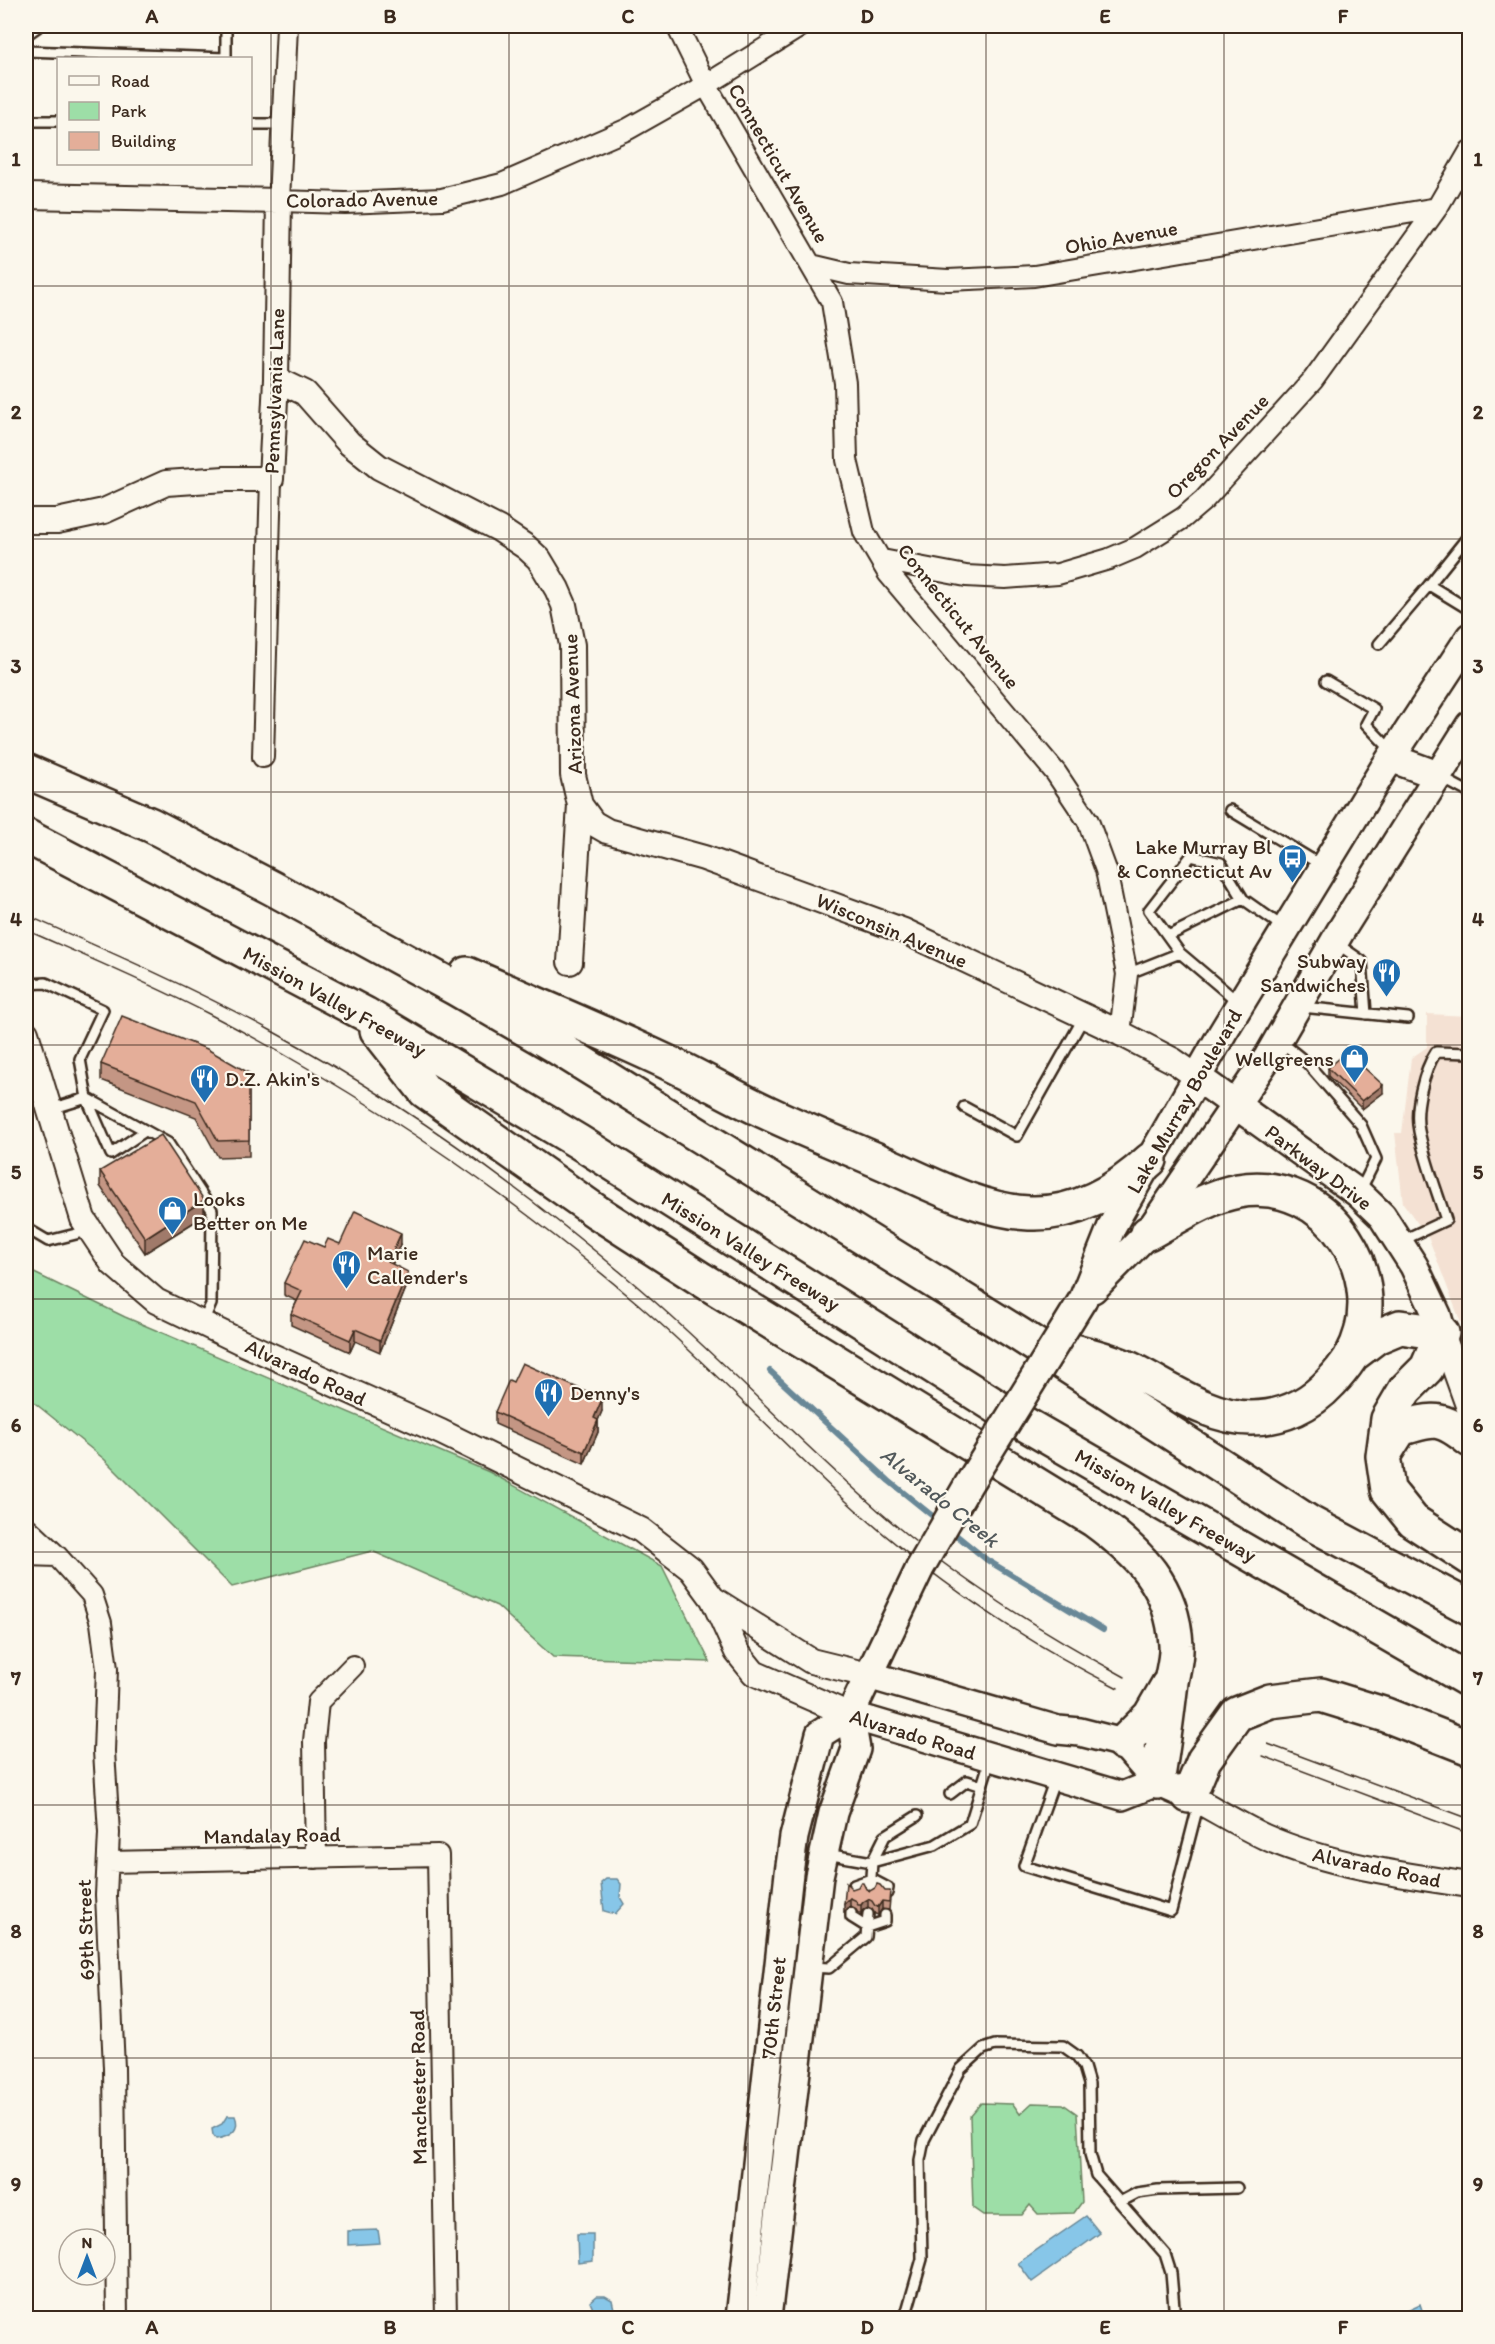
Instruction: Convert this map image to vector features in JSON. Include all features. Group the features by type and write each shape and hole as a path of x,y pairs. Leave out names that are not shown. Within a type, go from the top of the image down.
{"highway":[{"path":"26,771 151,825 455,988 555,1046 1020,1335 1310,1523 1470,1608"},
{"name":"Mission Valley Freeway","path":"26,836 364,1014 579,1142 1018,1420 1470,1681"},
{"path":"272,888 671,1064 767,1113 1001,1210 1030,1213 1058,1212 1085,1204 1107,1193 1150,1160"},
{"path":"364,1014 425,1091 597,1212 701,1279 1094,1520 1121,1540 1144,1562 1159,1582 1166,1599 1174,1622 1177,1648 1166,1735 1157,1782"},
{"path":"1148,1233 1217,1197 1239,1191 1281,1193 1300,1199 1317,1209 1342,1232 1358,1264 1364,1305 1361,1329 1351,1356"},
{"path":"1020,1335 1128,1368 1216,1412 1249,1418 1288,1412 1305,1404 1325,1389 1351,1356 1376,1336 1400,1327 1442,1333 1427,1368 1405,1390 1388,1419 1383,1455 1388,1490 1413,1521 1470,1558"},
{"path":"1383,1455 1400,1429 1432,1419 1456,1428 1470,1440"},
{"path":"1123,1743 1150,1716 1172,1679"},
{"path":"1194,1799 1204,1760 1237,1714 1270,1701 1321,1695 1386,1715 1470,1748"}],"main road":[{"name":"Lake Murray Boulevard","path":"868,1675 920,1568 968,1485 1083,1299 1112,1226 1197,1077 1323,866 1470,637"},
{"name":"Lake Murray Boulevard","path":"1083,1299 1148,1233 1278,1040 1334,942 1470,725"},
{"path":"1392,756 1437,775"},
{"name":"Parkway Drive","path":"1197,1077 1358,1193 1382,1216 1414,1266 1437,1315 1442,1333"},
{"path":"850,1715 868,1675"},
{"name":"Alvarado Road","path":"868,1675 1058,1730 1080,1732 1123,1743 1157,1782 1194,1799"},
{"name":"Alvarado Road","path":"850,1715 1122,1796 1157,1782"},
{"name":"70th Street","path":"740,2319 778,1956 794,1837 820,1734 850,1715 856,1749 833,1813 824,1854 808,1966 767,2319"}],"street":[{"name":"Pennsylvania Lane","path":"263,757 276,379 279,201 287,26"},
{"name":"Connecticut Avenue","path":"676,26 706,85 832,302 845,383 847,460 864,532 888,573 1056,773 1088,821 1106,870 1127,974 1120,1033"},
{"name":"Colorado Avenue","path":"26,196 345,203 442,199 502,184 628,129 706,85 801,26"},
{"name":"Oregon Avenue","path":"882,560 966,576 1031,577 1067,572 1109,559 1160,534 1204,500 1313,380 1437,208 1470,151"},
{"name":"Ohio Avenue","path":"811,265 849,274 937,280 1034,276 1437,208"},
{"name":"Arizona Avenue","path":"276,379 305,393 349,443 379,467 520,542 539,559 549,573 564,605 572,645 573,775 580,805 570,962"},
{"path":"26,520 57,521 104,511 166,483 271,479"},
{"name":"Wisconsin Avenue","path":"580,805 593,823 607,831 704,858 904,931 1120,1033 1160,1053 1197,1077"},
{"name":"Alvarado Road","path":"26,1033 83,1219 113,1264 156,1301 441,1432 641,1530 691,1569 713,1599 737,1652 754,1673 850,1715"},
{"name":"Parkway Drive","path":"1442,1333 1470,1411"},
{"name":"69th Street","path":"26,1527 57,1556 92,1595 101,1623 107,1669 104,1751 108,1833 106,1895 114,2068 117,2319"},
{"path":"26,1555 57,1556"},
{"name":"Alvarado Road","path":"713,1599 811,1661 868,1675"},
{"path":"316,1858 314,1741 318,1702 353,1665"},
{"name":"Alvarado Road","path":"1194,1799 1264,1837 1299,1850 1393,1874 1470,1885"},
{"name":"Mandalay Road","path":"108,1862 438,1855"},
{"name":"Manchester Road","path":"438,1855 446,2319"}],"lane":[{"path":"26,35 36,26"},
{"path":"226,26 226,57"},
{"path":"26,51 197,57"},
{"path":"26,121 57,121"},
{"path":"252,124 283,124"},
{"path":"1379,644 1470,534"},
{"path":"1429,585 1470,610"},
{"path":"1326,681 1374,708 1366,724 1392,756"},
{"path":"1437,775 1468,789"},
{"path":"1230,810 1323,866"},
{"path":"1240,1004 1180,953 1149,910 1191,856 1221,863 1244,899 1285,929"},
{"path":"1168,936 1244,899"},
{"path":"1334,942 1362,961 1366,1014"},
{"path":"1127,974 1180,953"},
{"path":"26,984 46,983 103,1010 80,1059 87,1098 111,1154 145,1131"},
{"path":"1297,1007 1408,1018"},
{"path":"964,1107 1017,1136 1084,1017"},
{"path":"1278,1040 1307,1063 1361,1125 1376,1159 1358,1193"},
{"path":"1400,1241 1446,1220 1418,1129 1421,1089 1427,1065 1436,1052 1470,1053"},
{"path":"49,1110 87,1098 168,1143 212,1210 211,1304 203,1323"},
{"path":"26,1228 48,1241 90,1230"},
{"path":"824,1854 872,1862 935,1845 969,1824 991,1758"},
{"path":"1056,1776 1024,1866 1171,1911 1194,1799"},
{"path":"950,1794 967,1781 982,1786"},
{"path":"870,1892 872,1862 885,1836 917,1816"},
{"path":"853,1890 854,1885 871,1879 888,1888 888,1893"},
{"path":"851,1912 851,1917 867,1927"},
{"path":"808,1966 829,1968 866,1937 868,1914"},
{"path":"867,1927 885,1921 885,1915"},
{"path":"905,2319 922,2259 920,2160 924,2140 961,2069 983,2049 994,2044 1063,2046 1077,2056 1084,2067 1089,2084 1090,2154 1096,2175 1165,2254 1171,2273 1175,2319"},
{"path":"1120,2202 1137,2193 1158,2190 1237,2188"}],"shaded area":[{"path":"1427,1014 1469,1016 1469,1344 1429,1239 1403,1203 1395,1133 1402,1133 1411,1058 1427,1047"}],"green space":[{"path":"26,1269 125,1317 489,1472 662,1566 710,1662 553,1657 497,1606 372,1551 232,1587 104,1459 26,1396"},
{"path":"981,2103 1013,2104 1020,2114 1032,2103 1063,2104 1077,2114 1082,2202 1074,2213 1038,2214 1030,2205 1022,2215 983,2215 973,2208 970,2116"}],"water":[{"path":"606,1879 617,1879 621,1884 620,1897 624,1904 615,1914 604,1911 601,1883"},
{"path":"227,2116 235,2116 235,2129 229,2135 216,2139 212,2129 222,2124"},
{"path":"1086,2216 1100,2233 1032,2282 1018,2263"},
{"path":"378,2230 380,2243 348,2245 348,2231"},
{"path":"577,2234 593,2234 593,2261 578,2263"},
{"path":"597,2296 605,2296 612,2300 614,2309 612,2316 597,2318 590,2302"},
{"path":"1420,2304 1423,2313 1430,2318 1406,2318 1405,2311"}],"building":[{"name":"D.Z. Akin's","path":"122,1016 207,1049 249,1073 249,1140 218,1141 196,1101 101,1064"},
{"name":"Wellgreens","path":"1347,1052 1383,1085 1362,1101 1328,1068"},
{"path":"161,1135 204,1200 145,1238 100,1171"},
{"name":"Marie Callender's","path":"355,1211 401,1233 388,1262 408,1272 380,1340 355,1329 350,1340 291,1314 302,1291 284,1283 305,1239 324,1247 328,1239 340,1244"},
{"name":"Denny's","path":"522,1363 602,1399 594,1418 598,1420 584,1452 495,1412 509,1380 513,1382"},
{"path":"846,1883 852,1889 863,1883 870,1891 877,1884 880,1885 885,1891 890,1891 889,1902 882,1901 878,1907 868,1899 858,1905 850,1898 844,1904"}],"waterway":[{"name":"Alvarado Creek","path":"770,1371 889,1481 940,1522"},
{"name":"Alvarado Creek","path":"950,1530 987,1560 1103,1630"}],"tram line":[{"path":"26,915 180,984 270,1030 365,1085 457,1146 589,1246 665,1310 860,1495 921,1546 1006,1606 1125,1677"},
{"path":"26,930 209,1014 322,1077 431,1146 536,1222 637,1303 837,1493 902,1549 1007,1625 1118,1688"},
{"path":"1268,1744 1470,1819"},
{"path":"1263,1756 1470,1834"}],"place":[{"name":"Lake Murray Bl & Connecticut Av","path":"1293,884"},
{"name":"Subway Sandwiches","path":"1387,998"},
{"name":"Wellgreens","path":"1355,1084"},
{"name":"D.Z. Akin's","path":"204,1104"},
{"name":"Looks Better on Me","path":"172,1236"},
{"name":"Marie Callender's","path":"346,1290"},
{"name":"Denny's","path":"549,1418"}]}
